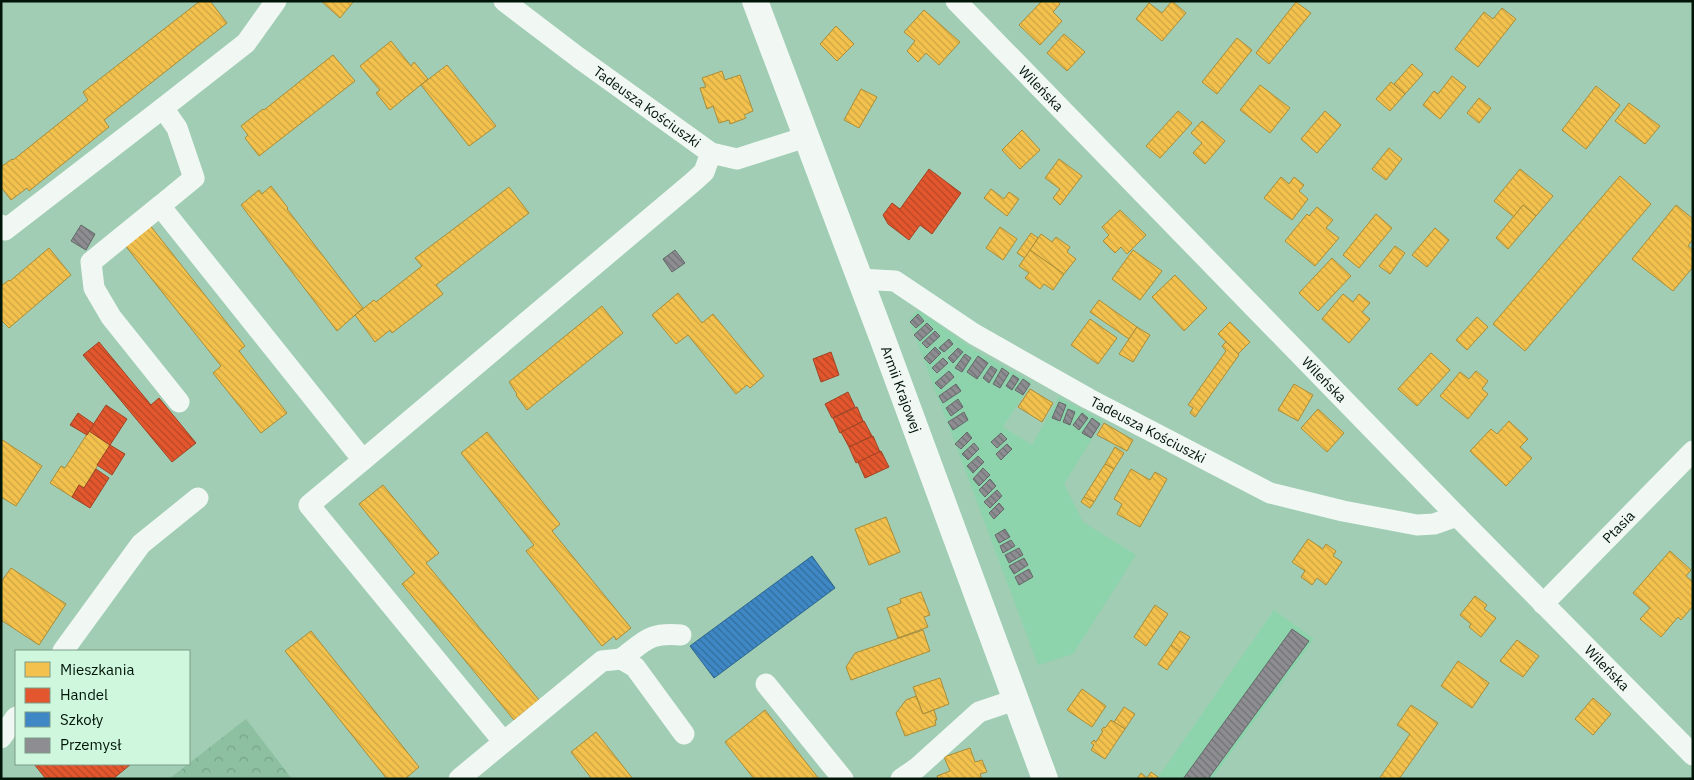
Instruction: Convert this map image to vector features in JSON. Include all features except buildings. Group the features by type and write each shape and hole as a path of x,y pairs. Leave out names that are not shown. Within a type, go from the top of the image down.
{"main road":[{"name":"Armii Krajowej","path":"755,1 1044,779"}],"street":[{"path":"1,225 5,230 246,42 276,1"},
{"name":"Tadeusza Kościuszki","path":"504,1 579,58 711,153 738,159 806,137"},
{"name":"Wileńska","path":"956,1 1543,604 1693,755"},
{"path":"163,108 177,128 194,178 91,262 94,288 111,317 179,402"},
{"path":"503,742 309,505 693,182 704,172 711,153"},
{"path":"160,206 363,460"},
{"name":"Tadeusza Kościuszki","path":"859,279 894,281 974,334 1089,399 1270,493 1343,512 1417,525 1434,524 1457,516"},
{"name":"Ptasia","path":"1543,604 1693,451"},
{"path":"64,650 140,544 198,498"},
{"path":"458,779 602,661 621,659 652,636 666,633 681,635"},
{"path":"621,659 634,667 684,734"},
{"path":"766,684 843,779"},
{"path":"901,779 917,768 980,712 1015,700"},
{"path":"1,738 15,718"}],"shaded area":[{"path":"918,310 976,351 1032,382 1003,427 1032,445 1059,397 1103,421 1064,484 1083,522 1136,555 1073,654 1038,665 909,320"},
{"path":"1274,610 1314,639 1212,779 1157,779"}],"green space":[{"path":"246,719 292,779 169,779 187,765 190,765 190,763"}]}
